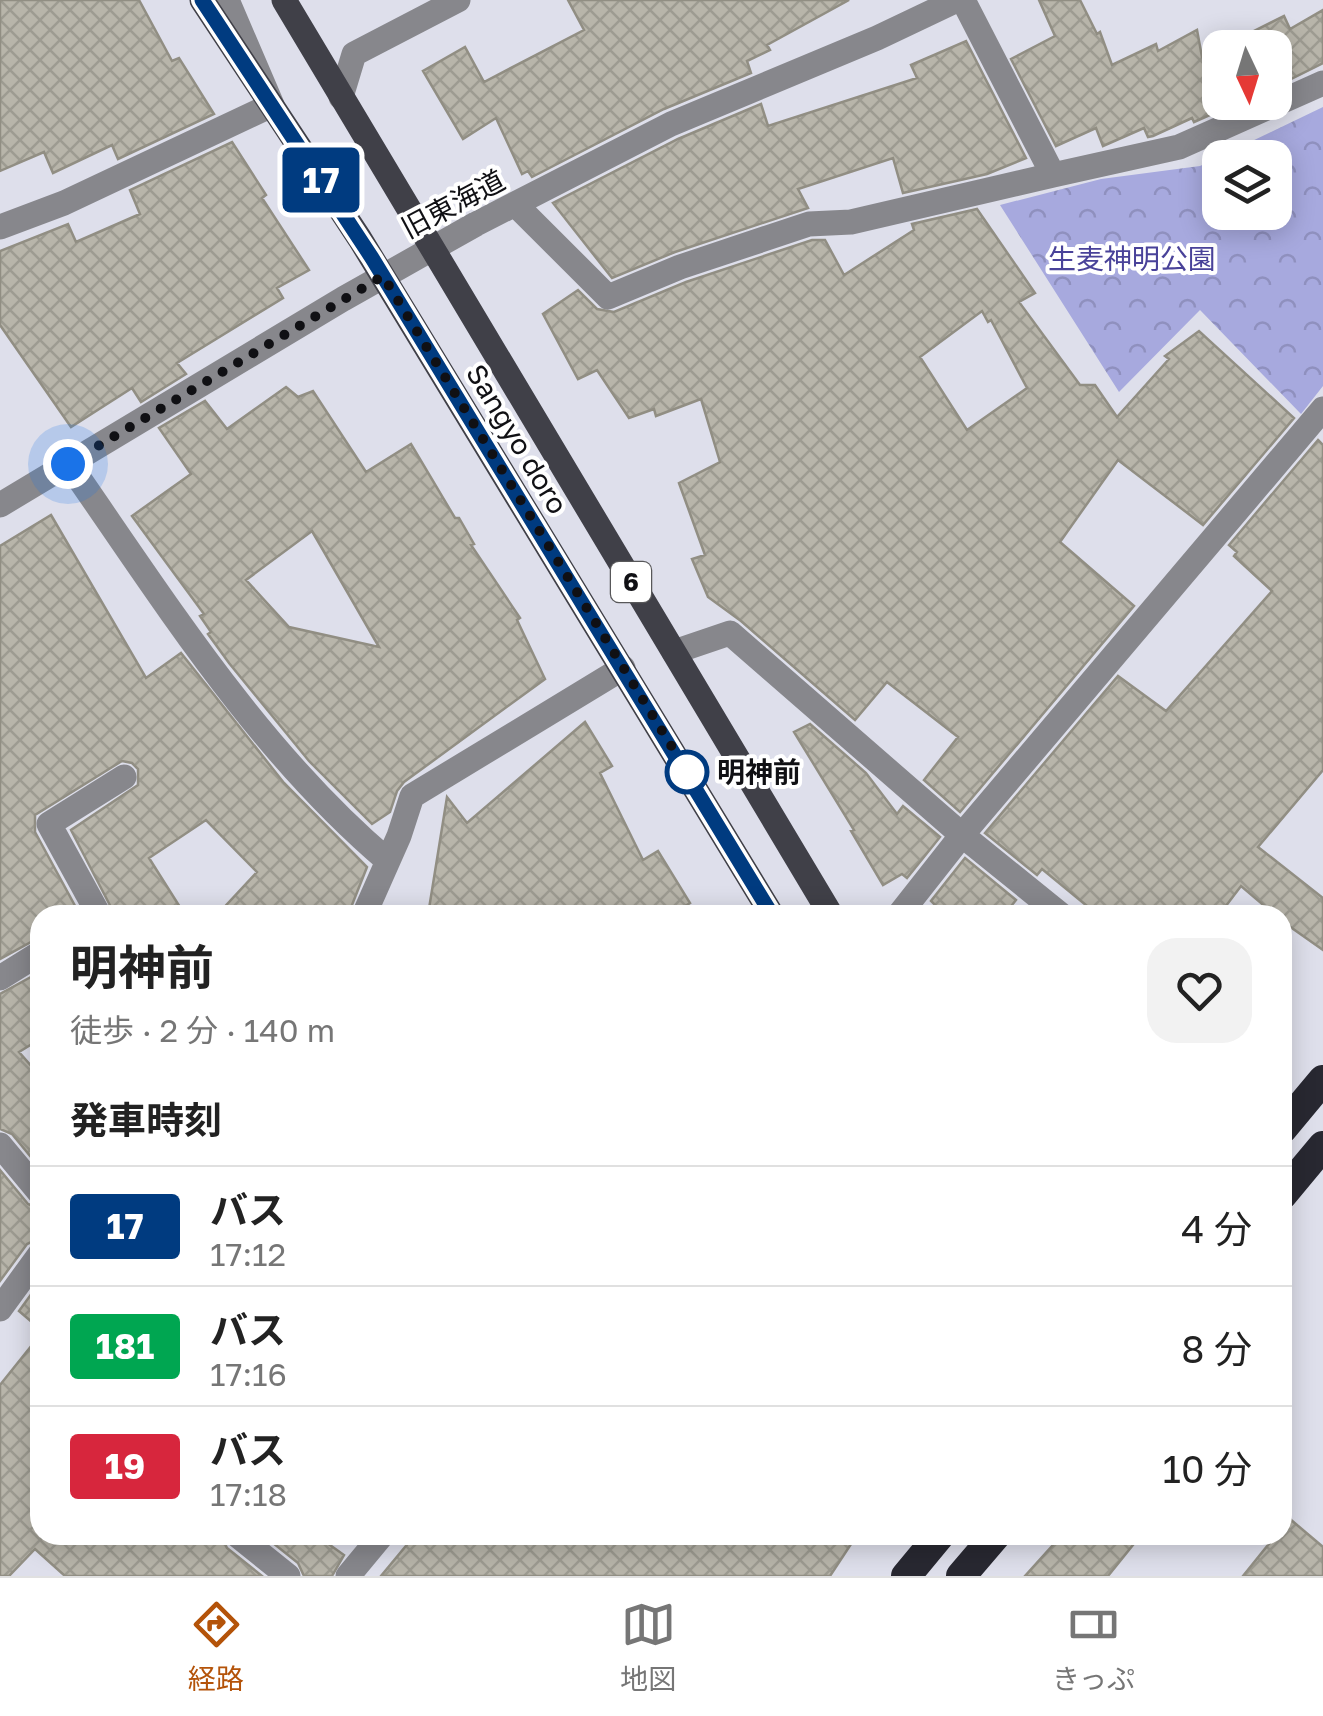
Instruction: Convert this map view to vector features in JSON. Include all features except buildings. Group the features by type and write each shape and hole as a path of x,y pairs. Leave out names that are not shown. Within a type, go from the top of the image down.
{"highway":[{"path":"1292,1107 1323,1080"},
{"path":"1292,1183 1323,1146"},
{"path":"906,1576 928,1545"},
{"path":"961,1576 987,1545"}],"main road":[{"name":"Sangyo doro","path":"202,0 383,276 766,905"},
{"name":"Sangyo doro","path":"284,0 826,905"}],"street":[{"path":"0,227 64,204 272,104 227,0"},
{"path":"342,98 354,54 458,0"},
{"path":"960,0 1053,175"},
{"name":"旧東海道","path":"0,506 383,276 515,204 671,124 960,0"},
{"path":"515,204 608,297 680,267 809,224 851,222 1179,147 1323,83"},
{"path":"907,905 1323,408"},
{"path":"68,464 235,698 342,822 388,860"},
{"path":"674,652 730,633 1048,905"},
{"path":"368,905 412,796 623,668"},
{"path":"94,905 50,824 124,777"},
{"path":"0,978 30,959"},
{"path":"0,1145 30,1181"},
{"path":"0,1310 30,1268"},
{"path":"250,1545 288,1576"},
{"path":"348,1576 374,1545"}],"green space":[{"name":"生麦神明公園","path":"1323,107 1323,386 1301,414 1200,310 1119,392 1000,205 1101,179 1202,165 1202,230 1292,230 1292,140 1254,140"}],"bus line":[{"name":"17","path":"202,0 372,258 766,905"}],"place":[{"name":"明神前","path":"687,772"}],"route":[{"path":"68,464 383,276 691,778 687,772"}]}
